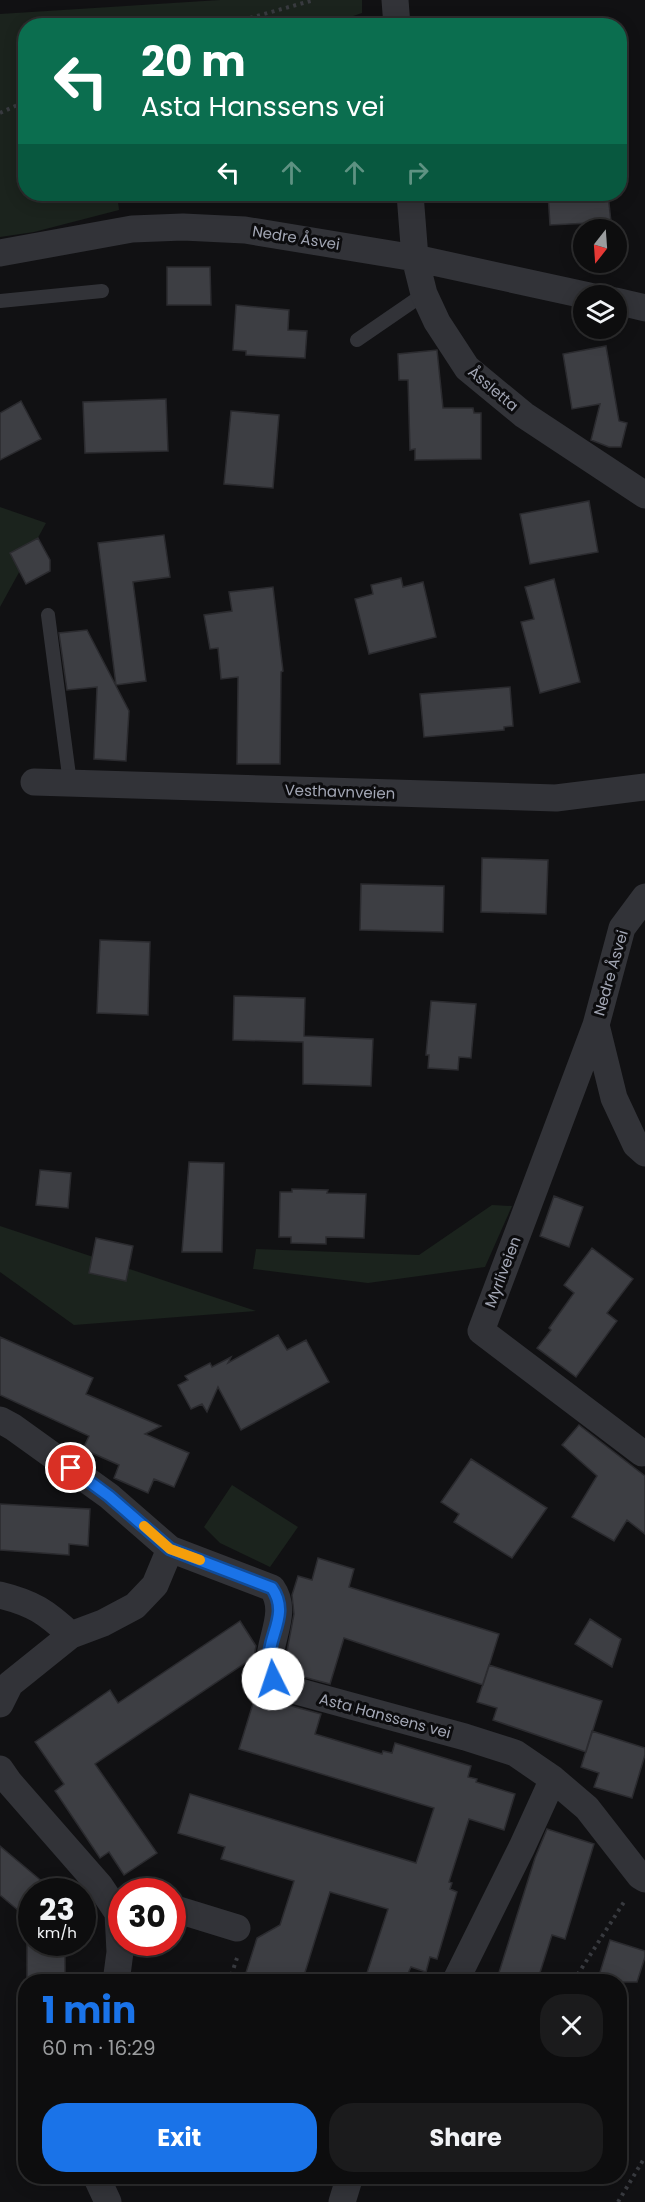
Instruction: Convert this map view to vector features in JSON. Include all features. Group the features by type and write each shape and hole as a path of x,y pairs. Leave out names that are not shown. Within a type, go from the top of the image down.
{"street":[{"path":"395,0 396,18"},
{"name":"Åssletta","path":"411,201 415,258 424,294 437,322 467,368 524,415 645,495"},
{"name":"Nedre Åsvei","path":"0,253 132,229 183,227 245,230 415,258 573,293"},
{"path":"627,304 645,308"},
{"name":"Vesthavnveien","path":"34,782 556,798 645,787"},
{"name":"Nedre Åsvei","path":"645,897 622,928 596,1025 614,1098 636,1145 645,1153"},
{"name":"Myrliveien","path":"596,1025 481,1331 642,1453"},
{"name":"Asta Hanssens vei","path":"0,1420 109,1496 170,1549 272,1588 279,1597 279,1618 268,1659 273,1679 278,1686 515,1753 553,1779 587,1808 643,1878"},
{"path":"0,1704 10,1684 71,1635 103,1623 135,1606 155,1585 170,1549"},
{"path":"0,1595 16,1599 46,1613 71,1635"},
{"path":"0,1769 108,1896"},
{"path":"459,1974 553,1779"},
{"path":"186,1912 237,1928"},
{"path":"117,1974 119,1956"},
{"path":"100,2184 108,2202"},
{"path":"342,2202 348,2184"}],"lane":[{"path":"0,301 102,291"},
{"path":"357,340 424,294"},
{"path":"48,615 70,783"}],"path":[{"path":"250,18 314,0"},
{"path":"0,113 18,105"},
{"path":"578,1974 643,1878"},
{"path":"618,2202 645,2157"}],"shaded area":[{"path":"220,0 362,0 362,13 347,18 18,18 18,201 118,201 119,210 34,232 0,237 0,14"},
{"path":"0,507 46,523 0,607"},
{"path":"492,1205 512,1206 485,1267 368,1283 253,1269 256,1249 419,1255"},
{"path":"0,1226 256,1311 74,1325 0,1272"},
{"path":"232,1485 298,1527 270,1567 220,1543 204,1527"}],"building":[{"path":"548,201 609,201 611,219 573,219 573,224 550,225"},
{"path":"167,267 210,267 211,305 167,305"},
{"path":"236,305 289,310 288,330 307,331 305,358 246,355 246,351 233,350"},
{"path":"606,346 619,421 627,423 621,447 609,447 591,440 600,404 572,409 563,354"},
{"path":"437,350 443,408 473,408 474,413 481,413 481,459 415,460 415,449 410,450 408,380 399,380 398,354"},
{"path":"166,399 168,451 85,453 83,402"},
{"path":"21,401 41,439 0,460 0,413"},
{"path":"231,411 279,415 273,488 224,484"},
{"path":"589,501 598,552 530,564 520,514"},
{"path":"164,535 170,577 133,582 146,681 116,685 98,543"},
{"path":"38,538 50,560 50,571 26,584 10,553"},
{"path":"401,578 403,587 423,582 436,637 369,654 355,599 373,594 371,585"},
{"path":"554,579 580,682 540,693 521,622 534,619 525,587"},
{"path":"273,587 283,671 281,672 280,764 237,764 238,677 221,679 218,648 210,649 204,615 232,611 229,592"},
{"path":"87,630 129,711 126,761 94,759 97,687 67,690 59,633"},
{"path":"510,687 513,726 504,727 504,730 424,737 420,694"},
{"path":"482,858 548,860 546,914 481,912"},
{"path":"361,884 444,886 443,932 360,930"},
{"path":"100,940 150,942 148,1015 97,1013"},
{"path":"234,996 305,998 304,1036 373,1039 371,1086 303,1084 303,1042 233,1040"},
{"path":"431,1001 476,1004 471,1058 459,1057 458,1070 428,1068 429,1055 426,1055"},
{"path":"189,1162 224,1163 222,1252 182,1252"},
{"path":"40,1170 71,1173 68,1208 36,1205"},
{"path":"292,1189 366,1194 364,1238 326,1237 326,1244 291,1243 291,1237 279,1237 280,1192 292,1192"},
{"path":"554,1196 583,1207 569,1247 540,1236"},
{"path":"96,1238 133,1246 126,1281 89,1273"},
{"path":"592,1248 633,1279 607,1313 617,1321 576,1377 537,1348 574,1293 564,1285"},
{"path":"278,1335 287,1350 306,1340 329,1382 241,1430 218,1387 207,1412 202,1404 191,1409 178,1385 188,1380 185,1376 210,1363 212,1367 231,1357 228,1363"},
{"path":"0,1337 93,1378 86,1394 161,1426 145,1434 189,1453 174,1487 154,1479 148,1493 114,1478 119,1465 83,1449 89,1436 0,1395"},
{"path":"579,1425 645,1476 645,1534 627,1520 614,1541 572,1517 597,1476 562,1445"},
{"path":"471,1459 547,1508 512,1558 454,1522 459,1514 441,1502"},
{"path":"0,1504 90,1509 88,1546 69,1544 69,1555 0,1550"},
{"path":"318,1558 354,1569 349,1587 499,1634 483,1685 344,1638 330,1684 288,1673 285,1662 294,1614 292,1595 298,1576 312,1580"},
{"path":"590,1619 621,1639 612,1667 575,1644"},
{"path":"240,1621 256,1646 254,1657 95,1764 157,1853 124,1875 109,1852 100,1858 55,1791 64,1784 35,1742 110,1690 118,1703"},
{"path":"489,1665 602,1701 586,1752 493,1720 497,1708 477,1702"},
{"path":"259,1684 273,1701 321,1714 315,1734 382,1754 383,1751 392,1753 395,1743 471,1766 468,1777 477,1779 476,1782 515,1794 504,1830 469,1819 449,1882 452,1883 450,1889 457,1892 437,1959 430,1957 426,1972 411,1967 408,1974 367,1974 388,1909 330,1892 304,1974 246,1974 257,1938 280,1925 294,1881 221,1859 225,1847 178,1833 190,1794 416,1863 434,1808 239,1749"},
{"path":"592,1731 645,1748 632,1798 594,1787 599,1773 581,1767"},
{"path":"547,1829 594,1844 565,1939 552,1935 540,1974 499,1974 535,1858"},
{"path":"0,1846 38,1878 18,1878 18,1910 0,1895"},
{"path":"610,1940 645,1951 637,1982 627,1982 627,1974 599,1974"},
{"path":"27,1956 65,1956 65,1974 27,1974"}],"slow traffic":[{"path":"144,1526 170,1549 200,1560"}],"route":[{"path":"71,1468 109,1496 170,1549 272,1588 279,1597 279,1618 268,1659 273,1679"}]}
